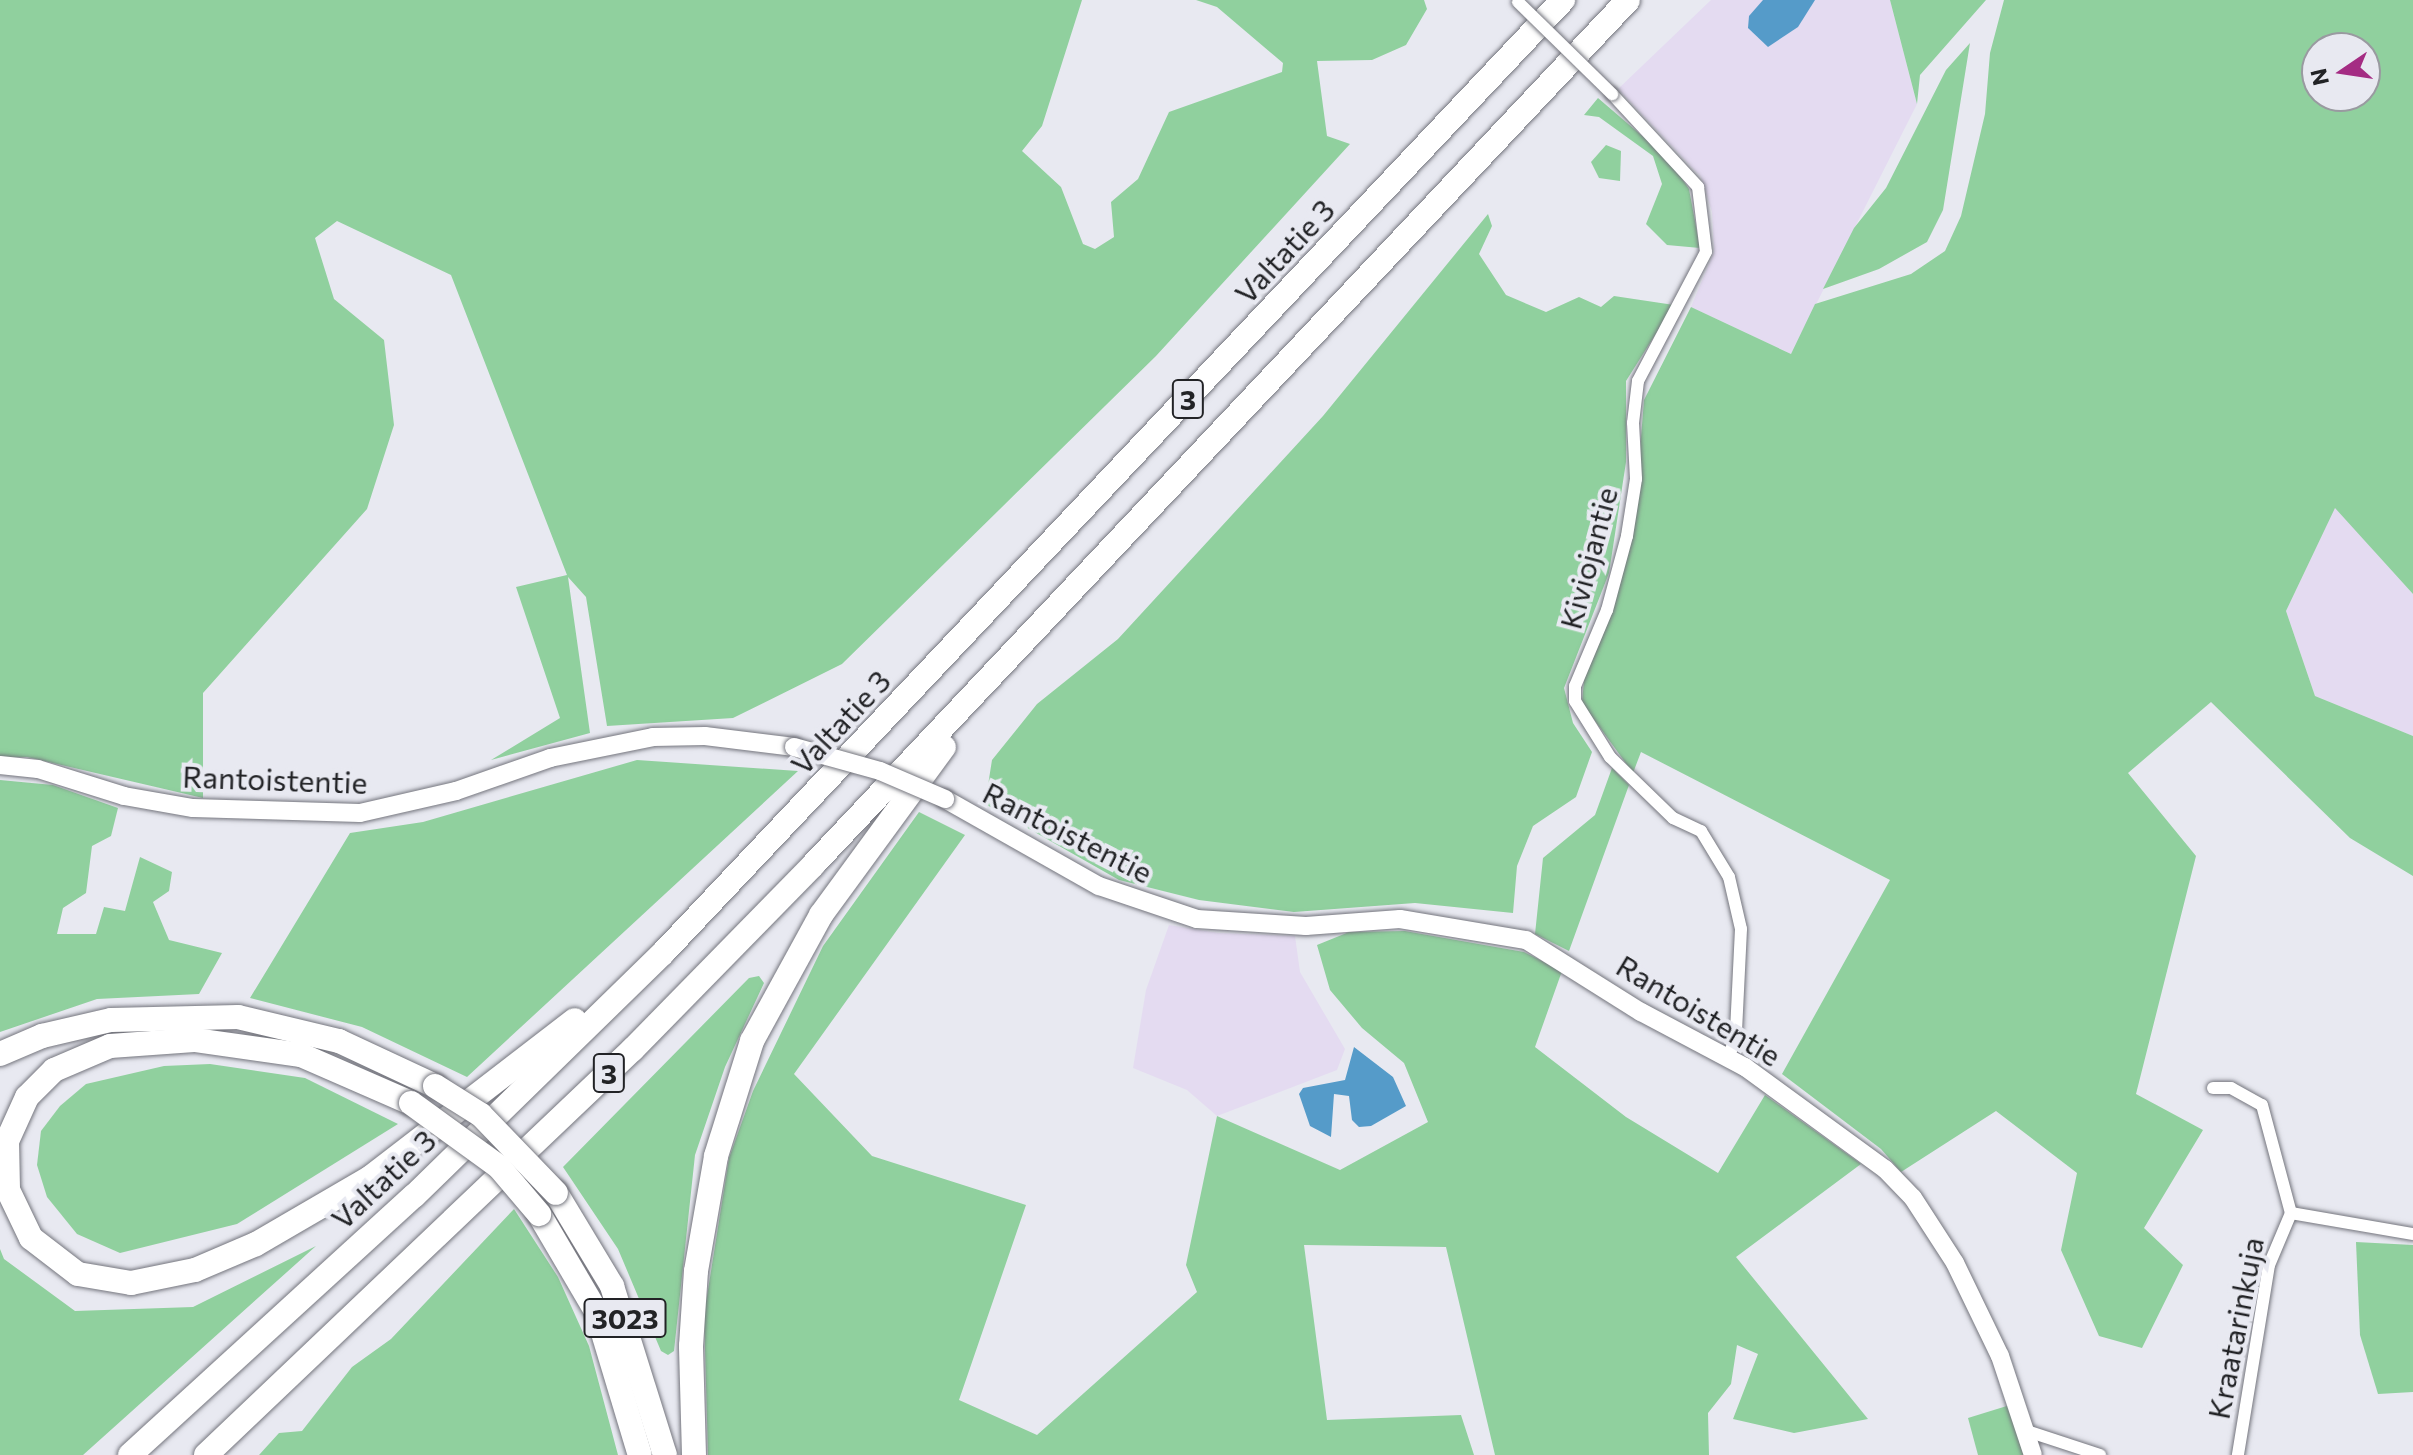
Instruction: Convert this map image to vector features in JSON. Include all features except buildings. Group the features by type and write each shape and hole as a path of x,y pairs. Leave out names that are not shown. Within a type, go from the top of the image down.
{"highway":[{"name":"Valtatie 3","path":"130,1455 414,1196 663,953 1563,0"},
{"name":"3","path":"206,1455 633,1049 995,676 1628,0"},
{"path":"694,1455 696,1271 716,1156 752,1041 821,915 995,676"},
{"name":"3023","path":"640,1455 597,1313 539,1214 499,1167 411,1103 301,1055 194,1040 110,1046 54,1070 27,1097 7,1141 8,1190 31,1238 78,1274 131,1283 195,1270 256,1244 371,1177 663,953"},
{"name":"3023","path":"0,1054 42,1036 111,1020 238,1017 339,1041 435,1086 481,1115 556,1193 612,1286 665,1455"}],"street":[{"name":"Kiviojantie","path":"1516,1 1612,94 1698,187 1706,252 1638,381 1633,423 1636,479 1627,536 1607,610 1575,686 1575,701 1610,757 1673,818 1701,831 1729,877 1741,929 1736,1033 1729,1058"},
{"name":"Rantoistentie","path":"0,765 38,769 124,796 193,808 360,813 456,791 550,758 653,737 705,736 794,747 880,771 945,799 1099,886 1197,919 1306,926 1400,919 1526,940 1641,1012 1729,1058 1821,1120 1885,1169 1913,1198 1970,1292 2027,1431 2033,1455"},
{"name":"Kraatarinkuja","path":"2213,1088 2231,1088 2262,1105 2291,1213 2269,1265 2238,1455"},
{"name":"Kraatarinkuja","path":"2291,1213 2413,1234"},
{"path":"2027,1431 2100,1455"}],"shaded area":[{"path":"1711,0 1890,0 1917,104 1791,354 1691,307 1714,252 1712,212 1701,177 1618,89"},
{"path":"2335,507 2413,594 2413,736 2315,696 2286,611"},
{"path":"1169,925 1219,933 1295,936 1300,972 1345,1049 1337,1070 1217,1116 1187,1090 1133,1068 1146,990"}],"green space":[{"path":"0,0 1082,0 1042,126 1022,151 1061,187 1083,244 1095,249 1114,237 1111,202 1138,179 1169,112 1282,72 1283,63 1217,7 1196,0 1424,0 1427,9 1406,45 1372,60 1317,61 1327,136 1350,144 1156,356 842,664 733,718 607,726 586,597 568,577 590,733 491,760 560,718 516,587 567,575 451,275 337,221 315,238 334,299 384,340 394,425 367,509 203,693 203,798 27,757 0,758"},
{"path":"1890,0 1986,0 1920,75 1917,104"},
{"path":"2004,0 2413,0 2413,594 2335,508 2286,611 2315,696 2413,736 2413,876 2350,838 2211,702 2128,773 2196,856 2136,1094 2203,1130 2144,1228 2183,1265 2142,1348 2099,1336 2061,1250 2077,1173 1996,1111 1901,1172 1881,1149 1782,1074 1890,880 1641,752 1633,773 1582,703 1584,680 1633,537 1644,400 1691,307 1791,354 1815,304 1911,274 1945,251 1961,216 1985,114 1990,53"},
{"path":"1970,43 1943,210 1927,242 1879,269 1823,289 1854,228 1886,188 1946,70"},
{"path":"1598,98 1669,159 1689,189 1700,248 1667,245 1646,224 1662,184 1653,156 1599,117 1584,115"},
{"path":"1606,145 1621,151 1620,181 1599,178 1591,162"},
{"path":"1488,214 1492,226 1479,254 1506,295 1546,312 1579,297 1601,307 1614,296 1674,305 1626,381 1626,462 1609,573 1564,688 1573,723 1592,752 1576,797 1533,826 1517,866 1513,913 1415,903 1294,912 1199,900 1119,880 985,804 992,760 1037,704 1118,639 1323,416"},
{"path":"637,760 798,771 467,1077 362,1027 250,998 350,833 423,822"},
{"path":"1612,768 1629,785 1569,951 1535,934 1543,858 1595,815"},
{"path":"0,780 53,785 118,808 111,836 92,846 86,893 63,908 57,934 96,934 104,907 125,911 140,857 172,872 169,891 153,902 169,940 222,953 199,994 97,999 0,1032"},
{"path":"919,812 965,835 794,1074 872,1156 1026,1205 959,1400 1037,1435 1197,1292 1186,1265 1217,1116 1340,1170 1428,1122 1404,1063 1362,1028 1330,990 1317,945 1349,932 1405,931 1524,952 1562,971 1535,1047 1626,1117 1718,1173 1765,1095 1861,1164 1736,1257 1868,1419 1794,1433 1733,1419 1758,1354 1737,1345 1731,1384 1708,1413 1709,1455 1495,1455 1446,1247 1304,1245 1327,1420 1461,1415 1474,1455 708,1455 704,1315 729,1158 753,1091 823,946"},
{"path":"759,976 764,983 725,1067 695,1155 674,1351 668,1355 661,1351 618,1249 563,1167 749,978"},
{"path":"210,1064 305,1078 398,1124 237,1224 120,1253 77,1234 47,1197 37,1165 41,1131 60,1106 86,1084 164,1066"},
{"path":"514,1209 558,1277 589,1346 618,1455 259,1455 279,1433 302,1431 352,1367 391,1339"},
{"path":"2356,1242 2413,1245 2413,1392 2378,1394 2360,1335"},
{"path":"316,1246 83,1455 0,1455 0,1249 4,1259 75,1311 193,1307"},
{"path":"2010,1405 2025,1455 1978,1455 1968,1418"}],"water":[{"path":"1763,0 1815,0 1798,27 1768,47 1748,28 1749,16"},
{"path":"1354,1047 1393,1077 1406,1106 1371,1126 1359,1127 1352,1120 1349,1096 1334,1094 1331,1137 1310,1126 1299,1094 1303,1088 1345,1080"}]}
